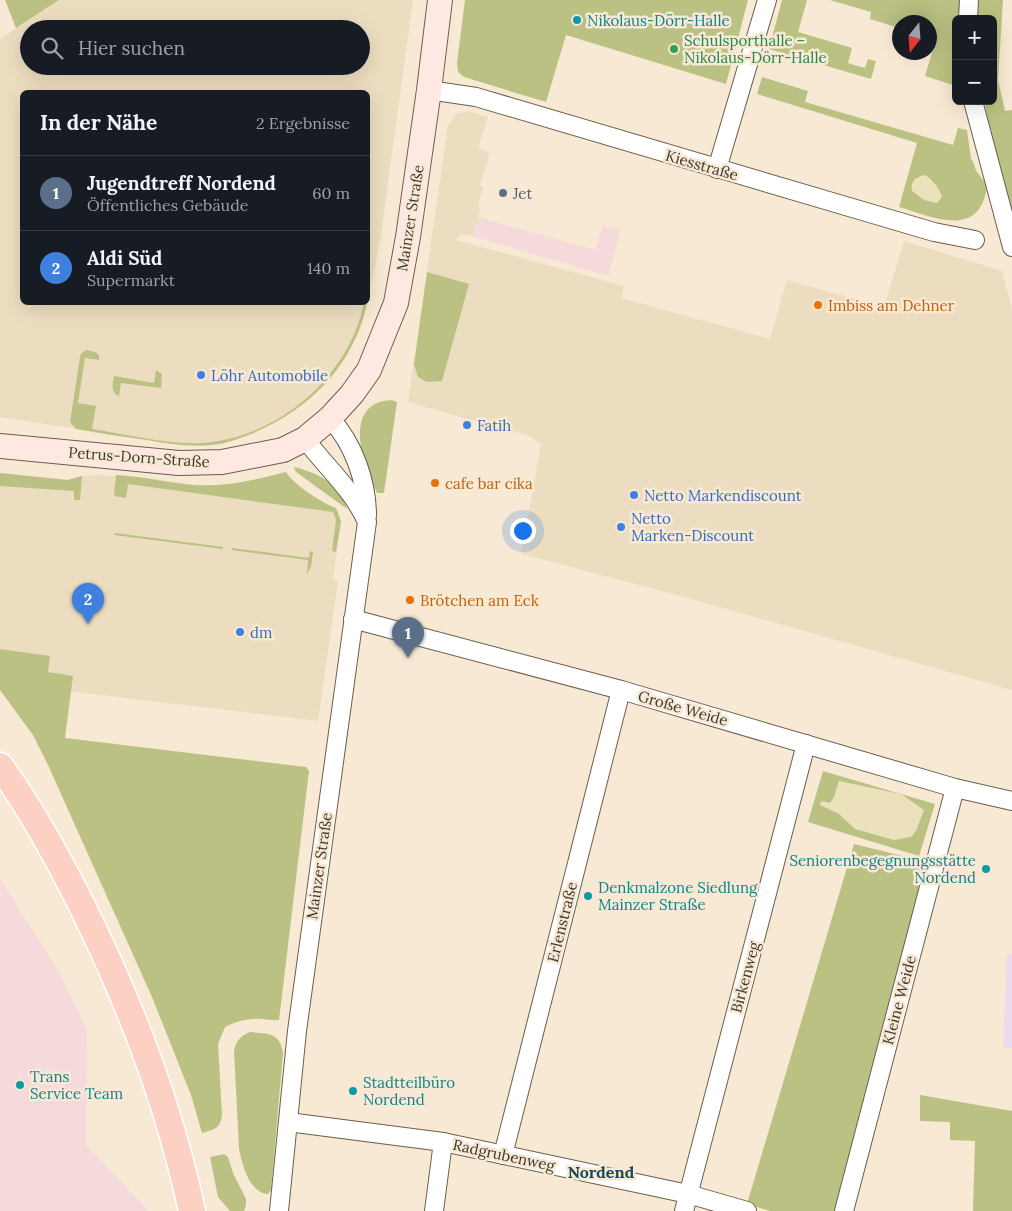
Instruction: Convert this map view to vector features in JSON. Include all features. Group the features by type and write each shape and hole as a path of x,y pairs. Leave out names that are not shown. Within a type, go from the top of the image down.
{"main road":[{"name":"Mainzer Straße","path":"305,439 330,418 352,394 370,370 396,303 408,237 440,0"},
{"name":"Petrus-Dorn-Straße","path":"0,446 178,463 222,462 283,450 305,439"},
{"path":"0,766 19,792 55,853 99,940 131,1012 168,1116 192,1211"}],"street":[{"path":"717,169 767,0"},
{"path":"968,15 969,0"},
{"name":"Kiesstraße","path":"429,90 476,97 934,232 975,240"},
{"path":"974,105 1012,248"},
{"name":"Mainzer Straße","path":"279,1211 297,1031 367,522 367,506 362,477 342,433 330,418"},
{"path":"305,439 323,463 353,496 367,522"},
{"name":"Große Weide","path":"353,619 621,690 954,788 1012,801"},
{"name":"Erlenstraße","path":"503,1155 621,690"},
{"name":"Birkenweg","path":"686,1203 806,744"},
{"name":"Kleine Weide","path":"844,1211 954,788"},
{"name":"Radgrubenweg","path":"288,1122 443,1142 503,1155 686,1203 747,1211"},
{"path":"434,1211 443,1142"}],"shaded area":[{"path":"59,0 413,0 380,242 370,290 370,90 20,90 20,305 366,305 360,331 346,357 330,380 293,412 260,431 238,439 213,445 182,445 0,417 0,39 20,26 20,75 370,75 370,20 29,20"},
{"path":"468,111 488,117 478,149 490,153 480,185 483,187 478,206 481,207 472,236 462,234 456,240 624,286 621,298 770,339 787,280 884,307 904,241 1002,271 1012,309 1012,690 684,597 522,554 541,444 529,436 408,402 448,125 456,114"},
{"path":"478,217 595,250 603,225 621,230 608,276 472,236"},
{"path":"0,473 68,480 96,475 148,478 327,504 336,508 341,521 333,580 338,581 318,721 0,683"},
{"path":"0,879 58,970 87,1029 86,1144 148,1211 0,1211"},
{"path":"1007,954 1012,954 1012,1048 1003,1048"}],"green space":[{"path":"5,0 59,0 28,20 20,20 20,25 16,28"},
{"name":"Schulsporthalle – Nikolaus-Dörr-Halle","path":"465,0 748,0 726,84 566,35 546,102 464,77 458,72 457,63"},
{"path":"782,0 807,0 798,32 852,48 848,63 865,68 868,59 876,61 871,79 769,49"},
{"path":"830,0 960,0 959,15 952,15 952,85 925,76 930,60 937,60 937,15 892,15 892,26 870,19 871,12"},
{"path":"975,0 1003,0 998,80 1005,111 1012,110 1012,224 1010,222 985,105 997,105 997,15 974,15"},
{"path":"762,77 808,91 805,102 953,145 958,128 967,130 971,159 986,185 985,196 979,209 971,217 960,220 948,220 899,207 917,143 757,94"},
{"path":"427,272 469,284 442,381 427,382 418,377 414,365"},
{"path":"363,305 366,305 361,326 351,347 325,384 290,414 270,425 230,442 196,446 180,445 76,429 70,422 80,357 86,350 99,355 99,360 85,358 78,403 96,406 92,429 161,441 202,443 230,439 257,429 283,416 306,399 326,378 343,355 356,330"},
{"path":"156,370 162,374 161,388 121,383 119,396 114,392 114,376 154,383"},
{"path":"391,400 397,402 384,493 377,493 366,468 362,452 361,424 366,412 375,404"},
{"path":"294,467 327,480 338,492 347,509 296,472"},
{"path":"286,472 309,493 336,508 341,521 336,552 332,551 336,520 333,512 128,484 126,498 114,496 116,475 193,485 217,485 263,478"},
{"path":"0,473 68,480 82,476 80,500 74,500 74,491 0,486"},
{"path":"115,533 223,547 223,549 114,535"},
{"path":"232,548 309,558 310,551 313,552 311,567 307,574 308,560 231,550"},
{"path":"0,649 50,656 48,672 73,676 65,738 306,767 309,771 279,1020 250,1019 225,1027 218,1044 222,1115 220,1123 214,1129 202,1133 191,1095 152,997 48,765 33,735 0,690"},
{"path":"823,771 935,804 919,856 808,822"},
{"path":"854,844 935,864 840,1211 770,1211 747,1204"},
{"path":"250,1032 272,1035 279,1041 283,1053 271,1190 268,1194 256,1189 247,1177 239,1149 234,1051 239,1039"},
{"path":"920,1095 1012,1111 1012,1211 973,1211 975,1141 950,1140 950,1122 920,1121"},
{"path":"224,1154 228,1157 233,1173 246,1199 244,1211 230,1211 218,1197 210,1157"}],"sand":[{"path":"925,175 935,184 941,194 942,197 937,203 924,200 912,191 914,180"},
{"path":"839,781 901,794 924,810 916,831 911,837 894,840 855,829 839,814 820,805 821,801 830,803"}],"place":[{"name":"Nikolaus-Dörr-Halle","path":"577,20"},
{"name":"Schulsporthalle – Nikolaus-Dörr-Halle","path":"674,49"},
{"name":"Jet","path":"503,193"},
{"name":"Imbiss am Dehner","path":"818,305"},
{"name":"Löhr Automobile","path":"201,375"},
{"name":"Fatih","path":"467,425"},
{"name":"cafe bar cika","path":"435,483"},
{"name":"Netto Markendiscount","path":"634,495"},
{"name":"Netto Marken-Discount","path":"621,527"},
{"name":"Brötchen am Eck","path":"410,600"},
{"name":"Aldi Süd","path":"88,624"},
{"name":"dm","path":"240,632"},
{"name":"Jugendtreff Nordend","path":"408,658"},
{"name":"Seniorenbegegnungsstätte Nordend","path":"986,869"},
{"name":"Denkmalzone Siedlung Mainzer Straße","path":"588,896"},
{"name":"Trans Service Team","path":"20,1085"},
{"name":"Stadtteilbüro Nordend","path":"353,1091"}],"district":[{"name":"Nordend","path":"601,1172"}]}
